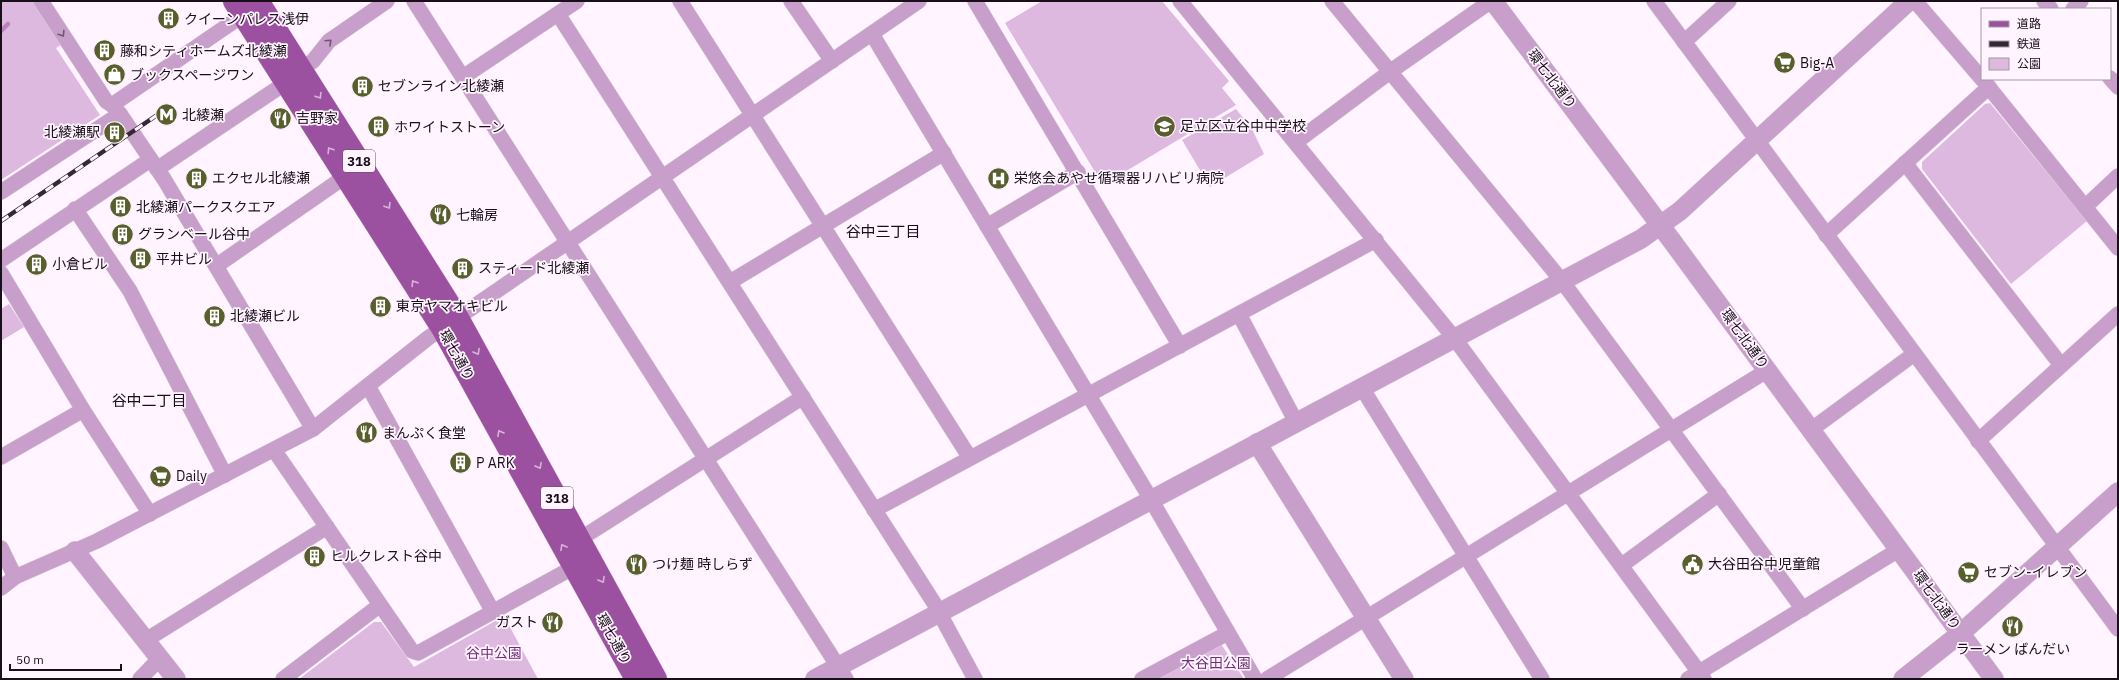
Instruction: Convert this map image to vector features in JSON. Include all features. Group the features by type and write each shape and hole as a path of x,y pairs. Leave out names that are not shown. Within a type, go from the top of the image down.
{"main road":[{"name":"環七通り","path":"245,6 294,75 450,323 580,539 656,679"},
{"name":"環七通り","path":"294,75 346,176 450,323 574,567 636,679"}],"street":[{"path":"41,1 106,101 116,110 153,165 216,266 313,429"},
{"path":"1,260 75,209 153,165 294,75 313,61 329,41 387,1"},
{"path":"414,1 707,458 842,673"},
{"path":"463,77 577,1"},
{"path":"680,1 970,458"},
{"path":"791,1 832,61"},
{"path":"975,1 1180,346"},
{"path":"1180,1 1376,240 1455,339 1622,565 1697,677 1900,549"},
{"path":"1332,1 1562,281 1803,609"},
{"path":"1296,142 1391,72 1492,1"},
{"name":"環七北通り","path":"1492,1 1812,429 1994,679"},
{"path":"1654,1 2118,629"},
{"path":"1684,42 1729,1"},
{"path":"815,679 842,673 939,613 1296,422 1455,339 1661,226 1909,1"},
{"path":"1914,1 1981,78"},
{"path":"1,588 15,577 75,551 150,514 313,429 450,323 872,34 916,2"},
{"path":"1,192 116,110 245,6"},
{"path":"558,14 730,282 939,613 975,679"},
{"path":"872,34 1151,500 1255,679"},
{"path":"2111,79 2118,87"},
{"path":"1826,235 1904,163 1984,81 2118,248"},
{"path":"730,282 944,153"},
{"path":"1904,163 2061,365"},
{"path":"987,226 1078,172"},
{"path":"216,266 346,176"},
{"path":"2085,207 2118,176"},
{"path":"75,209 130,291 225,475"},
{"path":"874,510 1376,240"},
{"path":"1,273 83,410 150,514"},
{"path":"1239,314 1296,422"},
{"path":"1978,441 2118,314"},
{"path":"1812,429 1914,354"},
{"path":"1267,679 1768,370"},
{"path":"368,386 493,612"},
{"path":"1362,388 1542,679"},
{"path":"580,539 803,397"},
{"path":"1,457 83,410"},
{"path":"1257,443 1404,679"},
{"path":"274,450 412,651 418,653 574,567"},
{"path":"1902,679 1961,633 2118,492"},
{"path":"1622,565 1719,494"},
{"path":"146,640 327,526"},
{"path":"1,548 15,577"},
{"path":"75,551 176,679"},
{"path":"284,679 380,605"},
{"path":"1142,679 1228,633"},
{"path":"140,679 160,658"}],"green space":[{"path":"1,1 38,1 64,43 56,48 100,115 1,180"},
{"path":"1042,1 1162,1 1229,81 1222,88 1236,105 1103,185 1005,23"},
{"path":"1990,103 2087,221 2011,284 1922,169 1922,162 1985,104"},
{"path":"1236,109 1252,129 1264,154 1210,187 1182,140"},
{"path":"9,304 24,327 1,341 1,309"},
{"name":"谷中公園","path":"504,616 538,679 299,679 374,622 381,622 414,667"},
{"name":"大谷田公園","path":"1221,644 1244,679 1157,679"}],"waterway":[{"path":"1,31 8,24"}],"railway":[{"path":"1,221 163,111"}],"place":[{"name":"クイーンパレス浅伊","path":"168,19"},
{"name":"藤和シティホームズ北綾瀬","path":"105,51"},
{"name":"Big-A","path":"1784,63"},
{"name":"ブックスページワン","path":"115,75"},
{"name":"セブンライン北綾瀬","path":"362,86"},
{"name":"北綾瀬","path":"166,115"},
{"name":"吉野家","path":"280,118"},
{"name":"足立区立谷中中学校","path":"1165,126"},
{"name":"ホワイトストーン","path":"379,127"},
{"name":"北綾瀬駅","path":"115,132"},
{"name":"エクセル北綾瀬","path":"196,178"},
{"name":"栄悠会あやせ循環器リハビリ病院","path":"999,178"},
{"name":"北綾瀬パークスクエア","path":"120,207"},
{"name":"七輪房","path":"440,215"},
{"name":"グランベール谷中","path":"123,234"},
{"name":"平井ビル","path":"140,259"},
{"name":"小倉ビル","path":"37,264"},
{"name":"スティード北綾瀬","path":"463,268"},
{"name":"東京ヤマオキビル","path":"381,306"},
{"name":"北綾瀬ビル","path":"214,316"},
{"name":"まんぷく食堂","path":"367,433"},
{"name":"P ARK","path":"461,463"},
{"name":"Daily","path":"160,476"},
{"name":"ヒルクレスト谷中","path":"314,556"},
{"name":"つけ麺 時しらず","path":"636,564"},
{"name":"大谷田谷中児童館","path":"1693,564"},
{"name":"セブン-イレブン","path":"1968,572"},
{"name":"ガスト","path":"553,622"},
{"name":"ラーメン ばんだい","path":"2013,627"}],"district":[{"name":"谷中三丁目","path":"883,231"},
{"name":"谷中二丁目","path":"149,400"}]}
